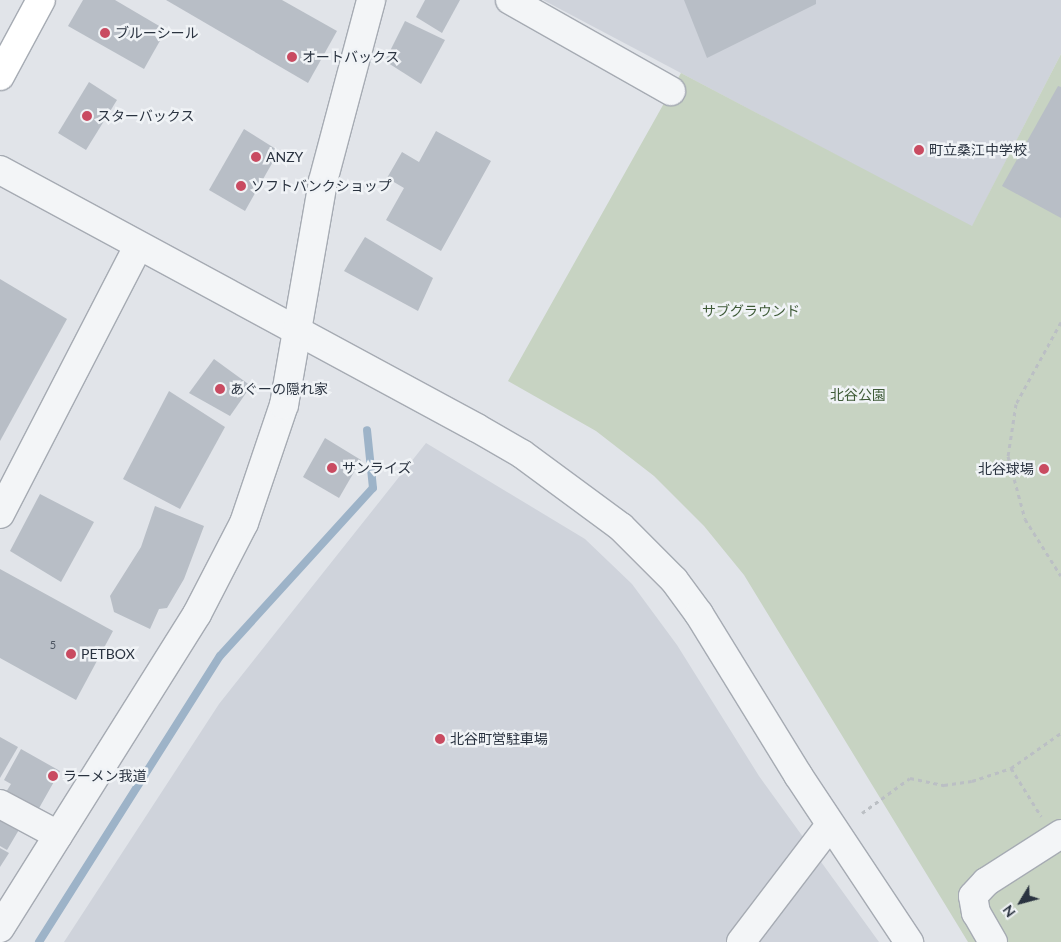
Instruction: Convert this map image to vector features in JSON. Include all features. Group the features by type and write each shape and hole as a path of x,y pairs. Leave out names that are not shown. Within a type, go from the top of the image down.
{"highway":[{"path":"0,76 41,0"}],"street":[{"path":"0,928 224,567 267,464 284,405 323,181 370,0"},
{"path":"510,0 671,91"},
{"path":"0,170 138,247 298,330 522,454 646,549 698,614 830,825 909,942"},
{"path":"0,514 138,247"},
{"path":"0,804 58,835"},
{"path":"741,942 830,825"},
{"path":"993,942 976,913 973,896 986,882 1058,836"}],"path":[{"path":"1061,322 1016,404 1008,456 1025,519 1061,576"},
{"path":"862,812 910,778 944,785 1011,768 1061,733"},
{"path":"1011,768 1058,836"}],"shaded area":[{"name":"町立桑江中学校","path":"543,0 1061,0 1061,54 972,227"},
{"name":"北谷町営駐車場","path":"426,443 585,539 632,584 677,645 759,776 879,942 64,942 219,704"}],"green space":[{"name":"北谷公園","path":"1061,54 1061,942 968,942 744,575 704,526 654,476 596,431 508,381 681,73 972,226"}],"building":[{"path":"83,0 115,0 166,30 144,69 68,26"},
{"name":"オートバックス","path":"166,0 282,0 337,31 308,83"},
{"path":"425,0 460,0 442,33 416,17"},
{"path":"684,0 816,0 816,4 707,58"},
{"path":"405,21 445,40 421,84 385,61"},
{"name":"スターバックス","path":"89,82 117,100 86,150 58,133"},
{"path":"1058,86 1061,87 1061,218 1002,186"},
{"path":"244,129 279,151 245,211 209,190"},
{"path":"436,131 491,161 441,251 386,220 404,188 387,178 402,152 419,162"},
{"path":"365,237 433,278 418,311 344,271"},
{"path":"0,279 67,319 0,441"},
{"name":"あぐーの隠れ家","path":"214,359 251,386 230,416 189,393"},
{"path":"169,391 225,427 180,509 123,479"},
{"name":"サンライズ","path":"325,438 361,460 339,498 303,477"},
{"path":"40,494 94,522 61,582 10,551"},
{"path":"155,506 204,526 184,579 167,608 159,609 150,629 114,612 110,596 141,547"},
{"path":"0,569 113,631 76,700 0,658"},
{"path":"0,737 18,747 0,778"},
{"path":"21,749 60,771 38,810 6,792 11,784 4,780"},
{"path":"0,817 20,828 7,850 0,846"},
{"path":"0,848 9,853 0,867"}],"waterway":[{"path":"39,942 220,656 373,488 367,430"}],"place":[{"name":"ブルーシール","path":"105,33"},
{"name":"オートバックス","path":"292,57"},
{"name":"スターバックス","path":"87,116"},
{"name":"町立桑江中学校","path":"919,150"},
{"name":"ANZY","path":"256,157"},
{"name":"ソフトバンクショップ","path":"241,186"},
{"name":"あぐーの隠れ家","path":"220,389"},
{"name":"サンライズ","path":"332,468"},
{"name":"北谷球場","path":"1044,469"},
{"name":"PETBOX","path":"71,654"},
{"name":"北谷町営駐車場","path":"440,739"},
{"name":"ラーメン我道","path":"53,776"}],"park label":[{"name":"サブグラウンド","path":"751,311"}]}
